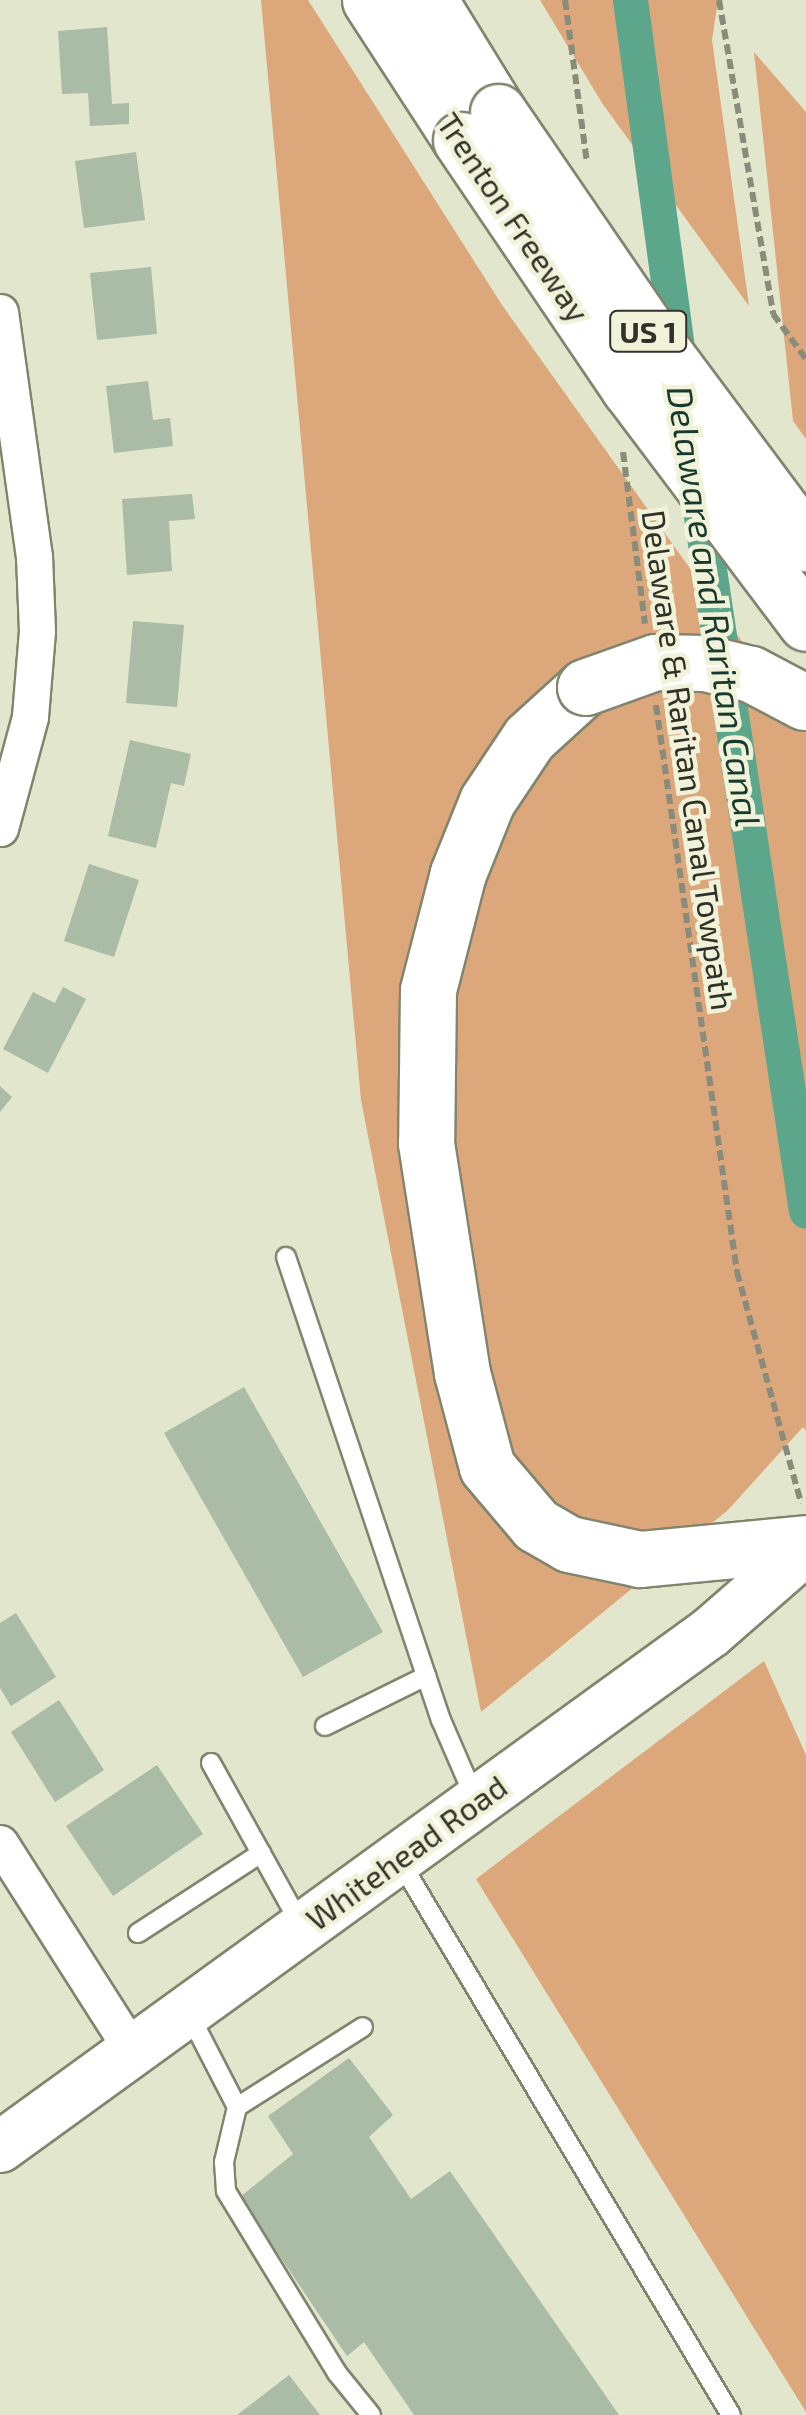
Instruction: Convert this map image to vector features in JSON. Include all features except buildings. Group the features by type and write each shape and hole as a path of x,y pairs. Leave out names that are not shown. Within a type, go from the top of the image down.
{"highway":[{"name":"Trenton Freeway","path":"370,0 480,126 647,330 806,543"},
{"name":"Trenton Freeway","path":"429,0 480,126 629,388 806,623"},
{"path":"805,703 750,674 705,663 655,662 585,688 529,738 487,801 458,872 428,990 426,1143 467,1392 487,1467 536,1525 568,1544 640,1559 806,1546"}],"main road":[{"name":"Whitehead Road","path":"0,2147 711,1632 806,1546"}],"street":[{"path":"0,312 34,556 38,631 30,718 0,828"},
{"path":"0,1843 132,2050"}],"lane":[{"path":"286,1258 426,1676 476,1802"},
{"path":"325,1726 426,1676"},
{"path":"211,1763 302,1927"},
{"path":"138,1933 261,1853"},
{"path":"398,1858 732,2415"},
{"path":"188,2010 237,2107 224,2162 226,2191 338,2373 371,2415"},
{"path":"237,2107 363,2027"}],"path":[{"path":"565,0 589,182"},
{"path":"719,0 773,314 806,360"},
{"name":"Delaware & Raritan Canal Towpath","path":"620,431 646,628"},
{"name":"Delaware & Raritan Canal Towpath","path":"653,686 737,1272 772,1418 806,1518"}],"shaded area":[{"path":"261,0 308,0 502,305 806,731 806,1431 803,1427 728,1510 481,1712 361,1100"},
{"path":"540,0 718,0 712,40 749,306 602,103"},
{"path":"754,52 806,112 806,439 793,421"},
{"path":"764,1661 806,1755 806,2412 476,1879"}],"waterway":[{"name":"Delaware and Raritan Canal","path":"630,0 679,364"},
{"name":"Delaware and Raritan Canal","path":"697,490 806,1211"}]}
